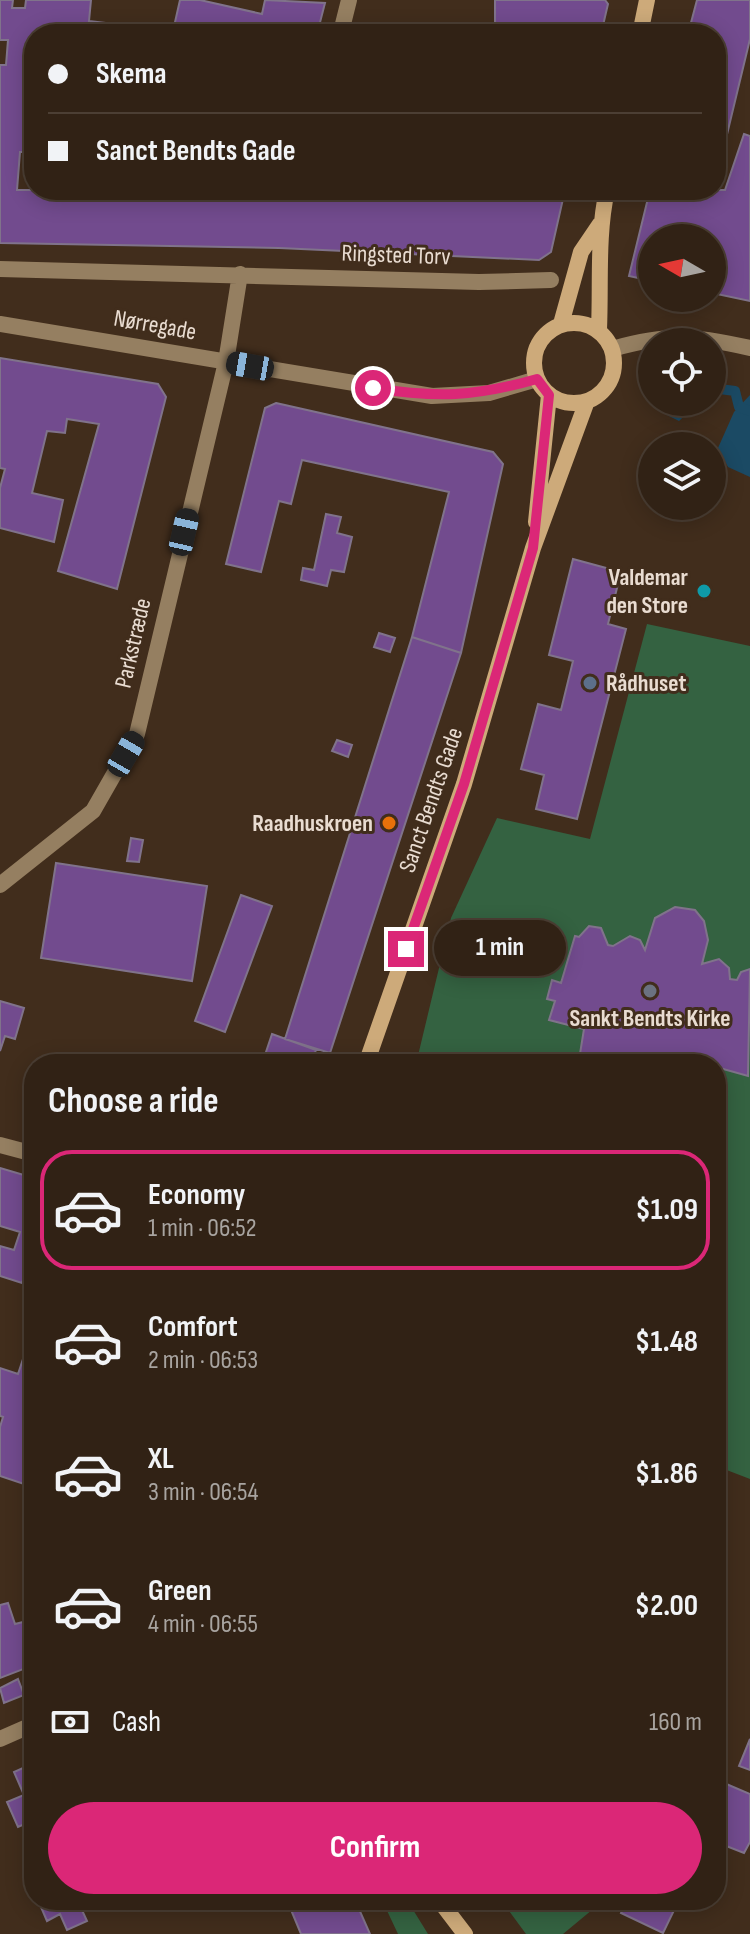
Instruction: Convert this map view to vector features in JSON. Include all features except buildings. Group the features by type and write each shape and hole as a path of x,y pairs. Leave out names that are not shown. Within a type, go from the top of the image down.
{"street":[{"path":"343,24 349,0"},
{"path":"642,24 647,0"},
{"path":"599,330 603,256 600,224 605,200"},
{"path":"561,324 581,252 600,224"},
{"name":"Ringsted Torv","path":"0,269 479,282 551,280"},
{"path":"226,362 240,274"},
{"path":"580,322 599,330 612,349 613,374 598,395 574,403 549,395 533,368 537,346 551,329 561,324 580,322"},
{"name":"Nørregade","path":"0,324 432,396 489,393 537,379"},
{"path":"612,349 650,338 684,335 750,348"},
{"name":"Parkstræde","path":"0,885 93,811 137,734 226,362"},
{"name":"Sanct Bendts Gade","path":"533,548 549,395"},
{"name":"Sanct Bendts Gade","path":"370,1054 464,784 533,548 587,401"},
{"path":"0,1145 24,1151"},
{"path":"0,1739 24,1728"},
{"path":"447,1910 465,1934"}],"green space":[{"path":"647,624 750,646 750,1479 726,1470 726,1054 418,1054 451,918 497,818 590,839"},
{"path":"387,1910 413,1910 428,1934 398,1934"},
{"path":"508,1910 592,1910 563,1934 526,1934"}],"water":[{"path":"750,395 750,477 726,463 725,432 734,412"}],"waterway":[{"path":"726,390 735,391 739,407 750,411"}],"place":[{"name":"Valdemar den Store","path":"704,591"},
{"name":"Rådhuset","path":"590,683"},
{"name":"Raadhuskroen","path":"389,823"},
{"name":"Sankt Bendts Kirke","path":"650,991"}],"route":[{"path":"373,388 432,396 460,395 489,393 537,379 549,395 533,548 513,625 464,784 406,949"}]}
